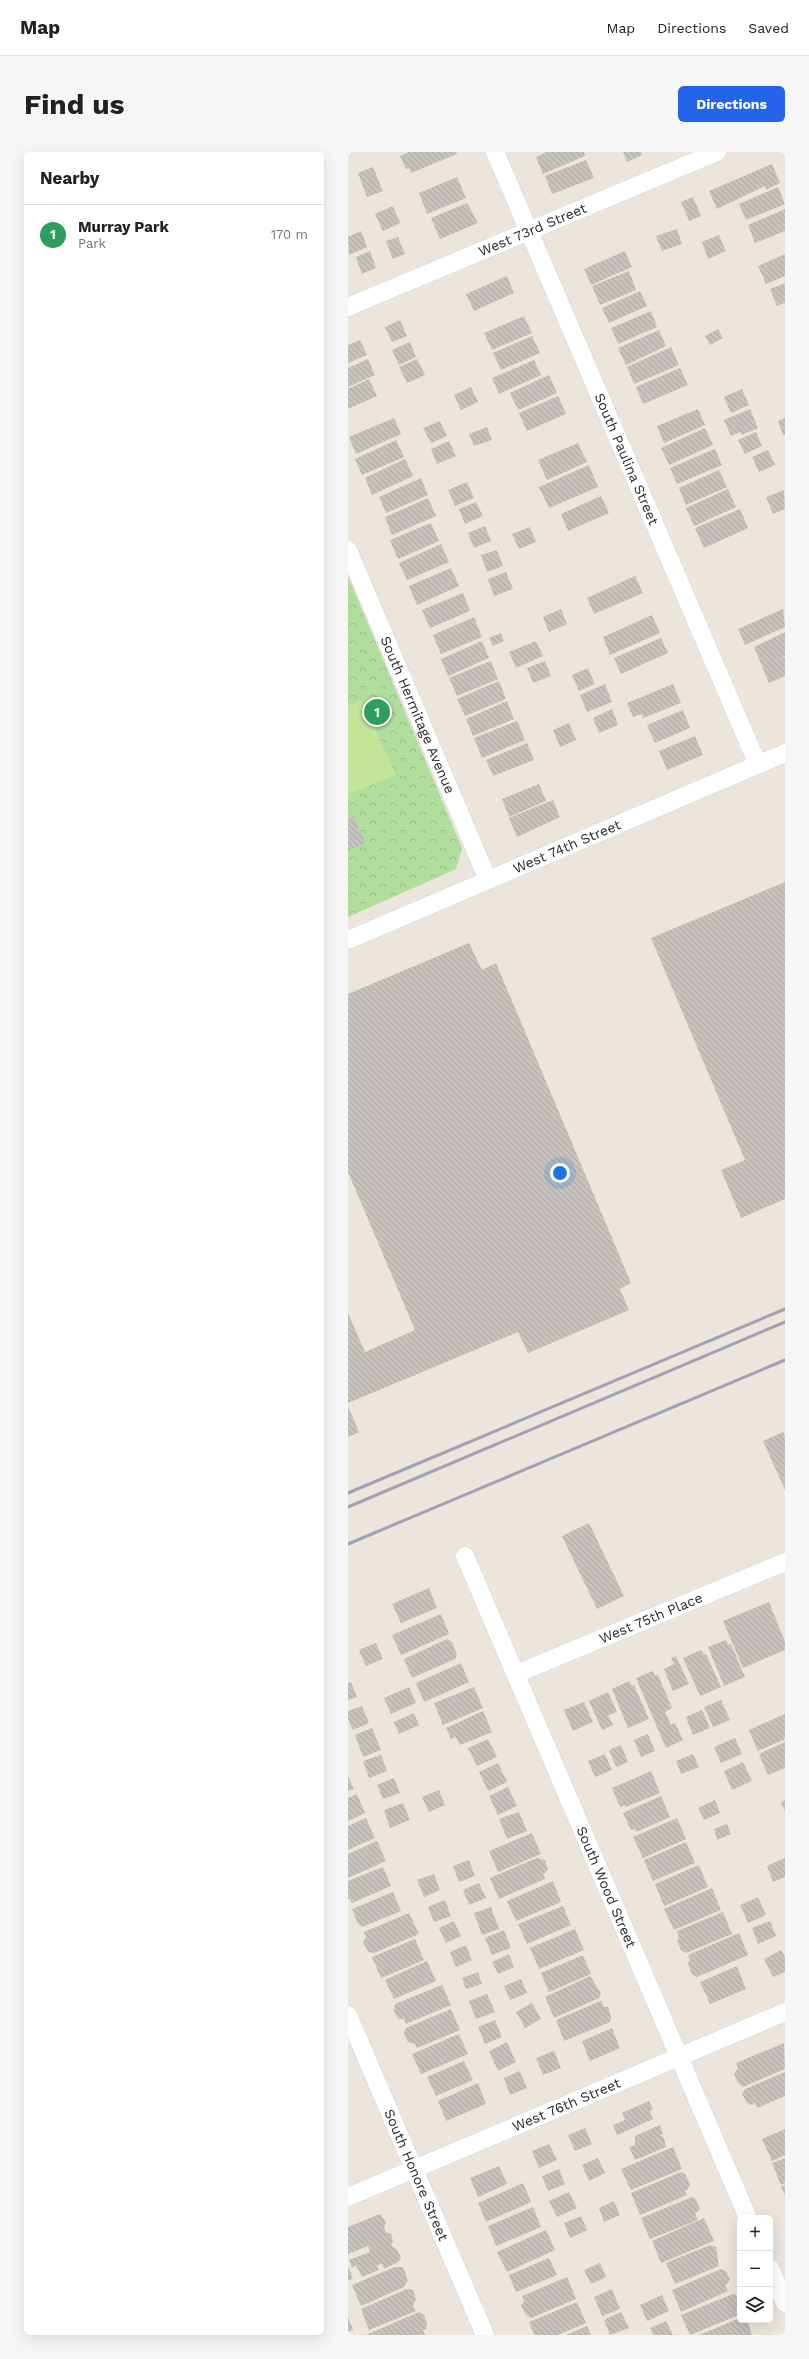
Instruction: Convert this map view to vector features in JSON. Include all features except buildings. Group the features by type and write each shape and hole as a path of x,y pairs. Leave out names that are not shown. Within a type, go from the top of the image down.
{"street":[{"name":"South Paulina Street","path":"495,152 758,765"},
{"name":"West 73rd Street","path":"348,307 717,152"},
{"name":"South Hermitage Avenue","path":"348,550 488,880"},
{"name":"West 74th Street","path":"348,940 785,753"},
{"name":"South Wood Street","path":"465,1556 747,2215"},
{"name":"West 75th Place","path":"516,1674 784,1566"},
{"name":"West 76th Street","path":"348,2197 785,2012"},
{"name":"South Honore Street","path":"348,2015 485,2335"},
{"path":"773,2275 785,2303"}],"green space":[{"path":"348,576 462,848 456,869 348,917"},
{"path":"362,700 396,775 348,794 348,706"}],"railway":[{"path":"348,1493 785,1309"},
{"path":"348,1507 785,1322"},
{"path":"348,1544 785,1360"}],"place":[{"name":"Murray Park","path":"377,712"}]}
